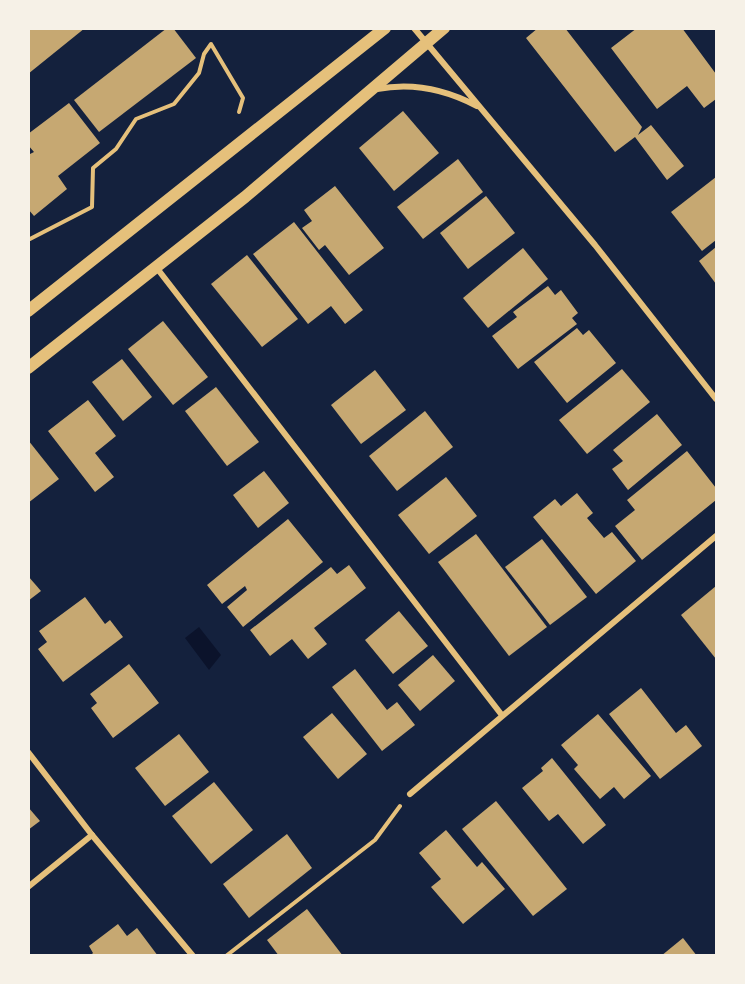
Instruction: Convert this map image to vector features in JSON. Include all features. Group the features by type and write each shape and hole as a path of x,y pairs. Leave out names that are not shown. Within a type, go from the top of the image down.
{"main road":[{"path":"28,310 385,28"},
{"path":"28,368 245,197 444,28"}],"street":[{"path":"414,28 595,245 717,399"},
{"path":"370,90 399,85 436,89 458,96 480,108"},
{"path":"156,267 501,714"},
{"path":"410,794 501,714 717,536"},
{"path":"28,752 92,835 193,956"},
{"path":"28,887 92,835"}],"path":[{"path":"28,240 92,207 93,168 102,158 116,149 136,119 174,104 199,73 204,54 211,44 243,98 240,112"},
{"path":"226,956 375,840 410,794"}],"water":[{"path":"199,627 221,655 209,670 185,638"}],"building":[{"path":"28,28 85,28 28,74"},
{"path":"167,28 173,28 196,58 99,132 74,100"},
{"path":"538,28 565,28 642,127 638,135 651,125 684,166 667,180 635,137 615,152 526,38"},
{"path":"637,28 682,28 716,74 716,99 704,108 687,86 657,109 611,48"},
{"path":"69,103 100,143 58,176 67,189 34,216 28,209 28,155 34,152 28,145 28,134"},
{"path":"403,111 439,153 394,191 359,148"},
{"path":"458,159 483,192 423,239 397,207"},
{"path":"716,177 716,240 702,251 671,212"},
{"path":"335,186 384,248 349,275 325,245 319,250 302,228 312,221 304,210"},
{"path":"486,196 515,233 468,269 440,233"},
{"path":"294,222 363,310 345,324 331,306 308,324 253,254"},
{"path":"716,247 716,284 699,261"},
{"path":"523,248 548,279 488,328 463,298"},
{"path":"247,255 298,319 262,347 211,284"},
{"path":"548,286 555,295 561,290 578,313 572,318 577,324 518,369 492,336 517,317 513,312"},
{"path":"163,321 208,377 173,405 128,349"},
{"path":"577,328 583,335 589,330 616,363 567,403 534,362"},
{"path":"122,359 152,397 123,421 92,382"},
{"path":"622,369 650,402 587,454 559,420"},
{"path":"375,370 406,410 361,444 331,405"},
{"path":"216,387 259,442 227,466 185,411"},
{"path":"88,400 116,436 95,453 114,477 95,492 48,431"},
{"path":"425,411 453,447 397,491 369,456"},
{"path":"657,414 682,445 628,490 612,469 623,461 613,450"},
{"path":"28,440 59,479 28,503"},
{"path":"687,451 716,488 716,500 642,560 615,526 635,510 627,500"},
{"path":"264,471 289,503 258,528 233,495"},
{"path":"446,477 477,516 429,554 398,515"},
{"path":"577,493 593,513 587,518 604,538 612,532 636,561 596,594 533,517 555,499 561,506"},
{"path":"288,519 323,562 243,627 227,607 247,590 245,586 222,604 207,585"},
{"path":"476,534 547,627 509,656 438,562"},
{"path":"542,539 587,597 550,625 505,567"},
{"path":"349,565 366,588 314,628 327,644 308,659 292,639 270,656 250,630 331,567 337,574"},
{"path":"28,576 41,591 28,601"},
{"path":"716,586 716,659 681,615"},
{"path":"85,597 105,624 110,620 123,637 63,682 38,649 47,642 39,631"},
{"path":"399,611 428,646 393,674 365,640"},
{"path":"433,655 455,681 420,711 398,685"},
{"path":"129,664 159,703 113,738 91,708 97,703 90,694"},
{"path":"355,669 387,710 397,702 415,725 382,751 332,687"},
{"path":"641,688 676,733 686,725 702,746 660,779 609,714"},
{"path":"332,713 367,754 338,779 303,737"},
{"path":"598,714 651,776 624,799 614,787 600,799 574,769 578,765 561,745"},
{"path":"179,734 209,772 165,806 135,768"},
{"path":"552,758 606,825 583,844 558,814 549,821 522,788 543,771 541,768"},
{"path":"214,782 253,830 211,864 172,816"},
{"path":"496,801 567,889 533,916 462,829"},
{"path":"28,807 40,821 28,830"},
{"path":"446,830 477,867 482,862 505,889 463,924 431,887 441,879 419,853"},
{"path":"287,834 312,868 249,918 223,884"},
{"path":"307,909 343,956 279,956 267,940"},
{"path":"118,924 127,936 137,928 158,956 90,956 93,953 89,946"},
{"path":"683,938 697,956 661,956"}]}
